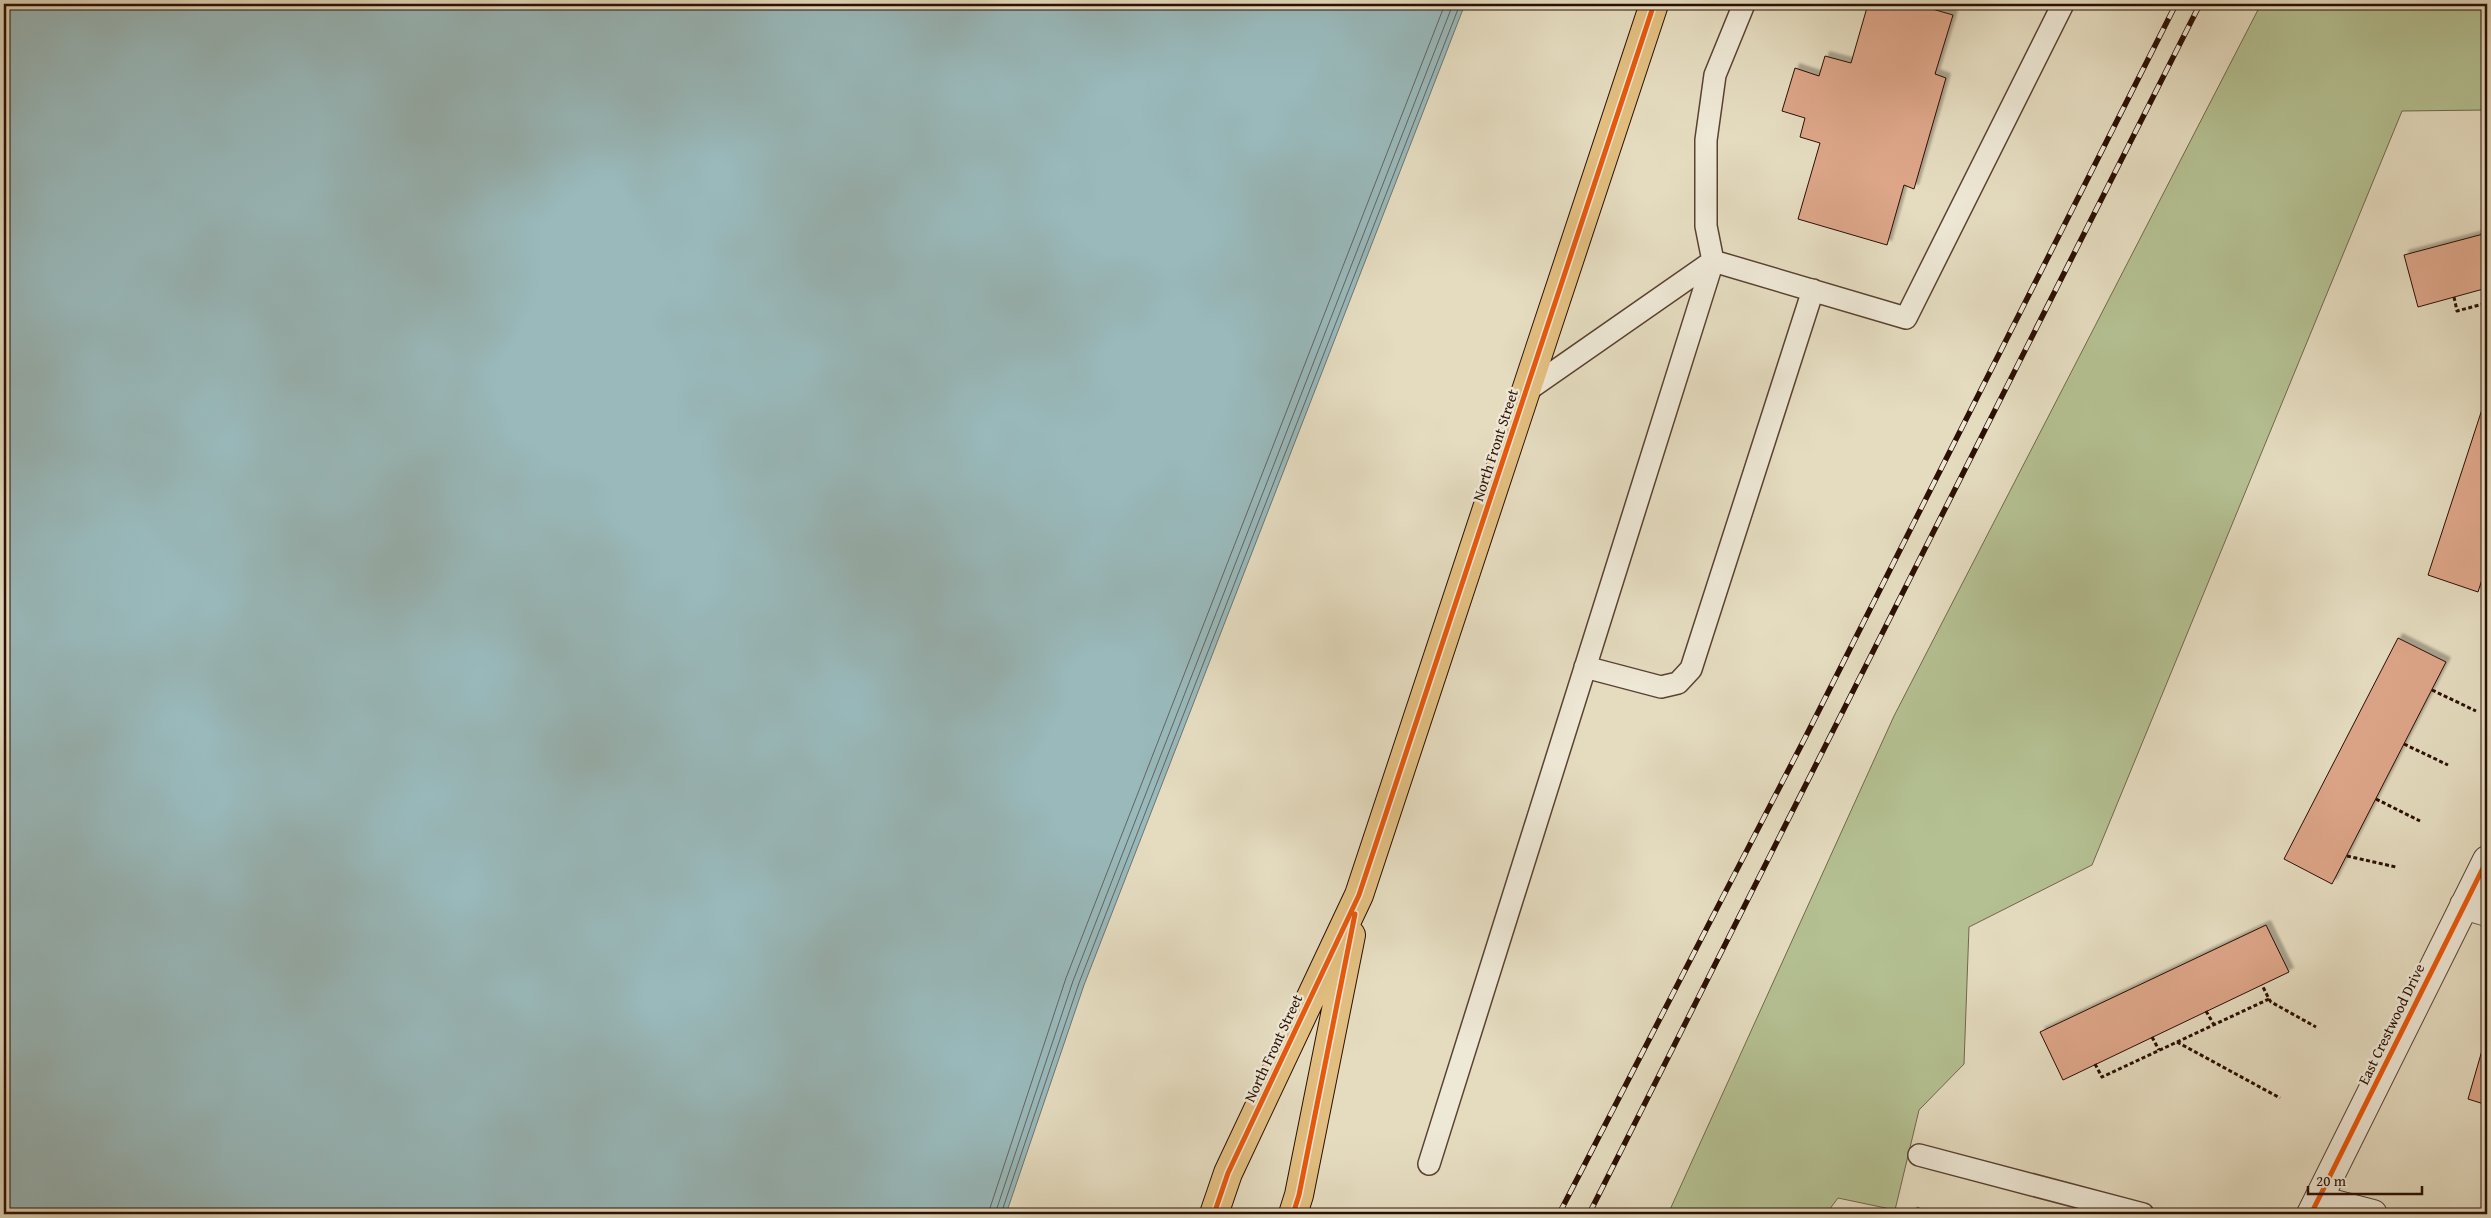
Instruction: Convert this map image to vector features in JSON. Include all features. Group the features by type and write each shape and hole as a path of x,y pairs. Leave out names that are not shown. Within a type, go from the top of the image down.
{"main road":[{"name":"North Front Street","path":"1293,1214 1299,1195 1359,895 1654,4"},
{"name":"North Front Street","path":"1214,1214 1228,1173 1359,895"}],"street":[{"name":"East Crestwood Drive","path":"2315,1207 2476,908 2487,860"},
{"path":"2315,1207 2373,1214"}],"lane":[{"path":"1429,1164 1713,261 1706,226 1706,140 1715,75 1744,4"},
{"path":"1713,261 1906,318 2063,4"},
{"path":"1525,392 1713,261"},
{"path":"1585,667 1661,687 1678,683 1691,669 1813,290"},
{"path":"1919,1155 2144,1214"}],"path":[{"path":"2454,297 2457,311 2487,303"},
{"path":"2432,690 2476,712"},
{"path":"2404,744 2448,765"},
{"path":"2376,799 2420,820"},
{"path":"2346,856 2396,867"},
{"path":"2262,984 2269,999 2316,1027"},
{"path":"2095,1064 2102,1077 2269,999"},
{"path":"2206,1011 2214,1025"},
{"path":"2152,1037 2159,1050"},
{"path":"2177,1042 2280,1098"},
{"path":"1917,1214 1918,1207"}],"green space":[{"path":"2261,4 2487,4 2487,110 2402,111 2092,865 1969,927 1964,1064 1919,1110 1895,1210 1838,1198 1826,1214 1668,1214 1894,716"}],"water":[{"path":"4,4 1465,4 1084,985 1006,1214 4,1214"}],"building":[{"path":"1868,4 1915,4 1953,15 1935,74 1946,78 1914,189 1904,185 1887,245 1798,219 1820,143 1800,137 1805,118 1782,111 1795,68 1819,76 1825,56 1851,63"},
{"path":"2487,233 2487,288 2418,307 2404,255"},
{"path":"2487,394 2487,564 2478,592 2428,575"},
{"path":"2398,638 2446,662 2332,884 2284,859"},
{"path":"2266,925 2289,972 2063,1080 2040,1032"},
{"path":"2483,1047 2487,1049 2487,1105 2468,1099"}],"railway":[{"path":"1559,1214 1805,738 2176,4"},
{"path":"1589,1214 2200,4"}],"cycle path":[{"path":"1214,1214 1228,1173 1359,895 1654,4"},
{"path":"2311,1214 2487,860"},
{"path":"1293,1214 1299,1195 1355,914"}]}
